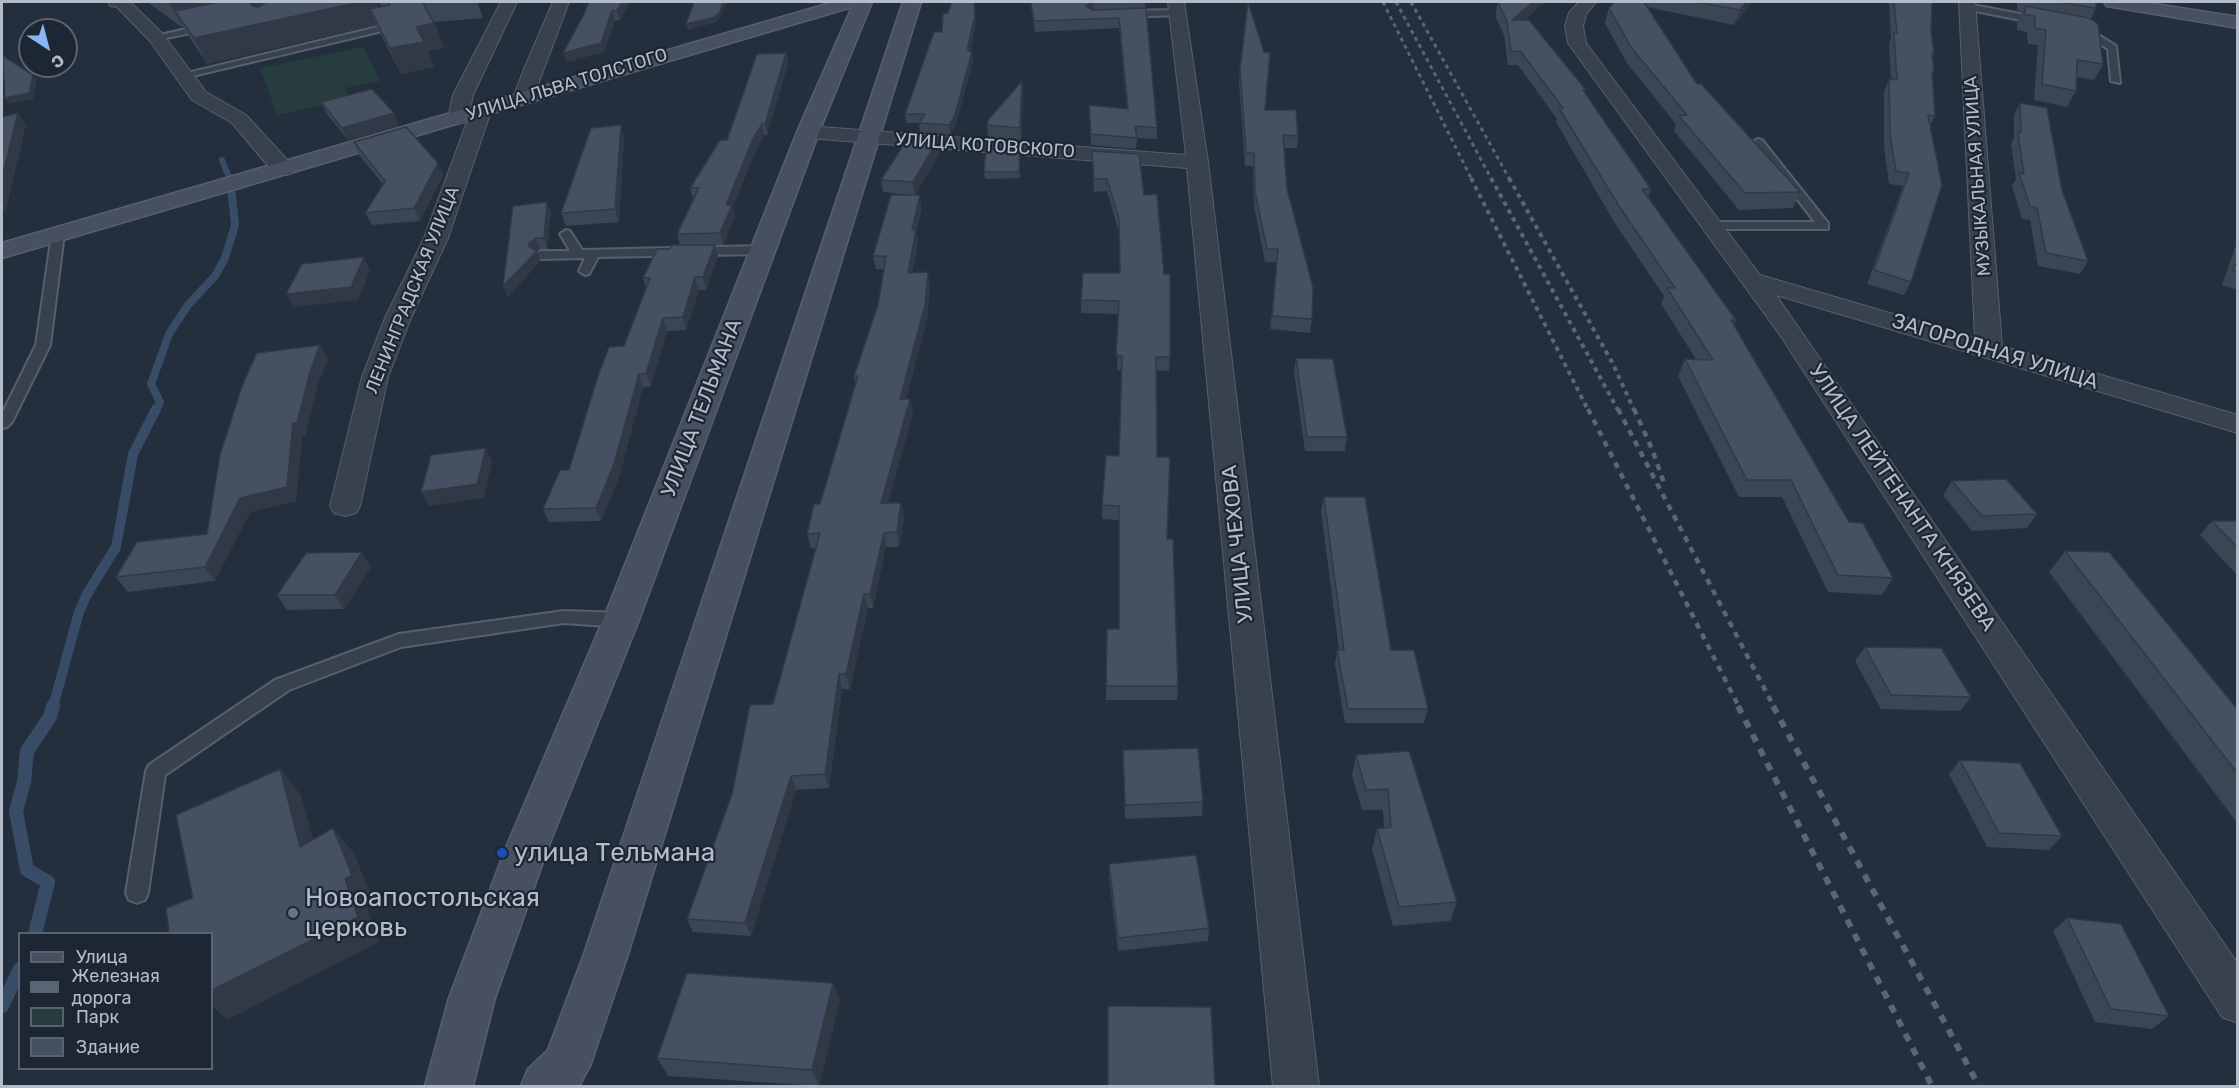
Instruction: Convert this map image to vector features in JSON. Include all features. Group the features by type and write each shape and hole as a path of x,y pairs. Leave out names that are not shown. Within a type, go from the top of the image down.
{"main road":[{"name":"УЛИЦА ЛЬВА ТОЛСТОГО","path":"2,250 851,2"},
{"name":"УЛИЦА ТЕЛЬМАНА","path":"449,1086 472,998 528,845 621,620 808,132 863,2"},
{"path":"545,1086 566,1066 606,954 912,2"},
{"path":"2113,2 2238,23"}],"street":[{"path":"123,2 156,38 199,96 239,120 283,169"},
{"path":"458,118 463,95 509,2"},
{"path":"523,98 561,2"},
{"name":"УЛИЦА ЛЕЙТЕНАНТА КНЯЗЕВА","path":"1588,2 1578,12 1574,26 1577,43 1791,333 2238,1002"},
{"name":"МУЗЫКАЛЬНАЯ УЛИЦА","path":"1968,4 1989,350"},
{"name":"УЛИЦА ЧЕХОВА","path":"1177,7 1197,162 1296,1086"},
{"name":"ЛЕНИНГРАДСКАЯ УЛИЦА","path":"345,507 375,377 398,318 435,238 481,111"},
{"name":"УЛИЦА КОТОВСКОГО","path":"808,132 1197,162"},
{"name":"ЗАГОРОДНАЯ УЛИЦА","path":"1752,280 2238,424"}],"lane":[{"path":"1968,4 2050,22"},
{"path":"1114,15 1177,7"},
{"path":"184,75 396,25 389,19"},
{"path":"156,38 214,25"},
{"path":"2073,27 2085,29 2113,48 2116,81"},
{"path":"1713,226 1824,226 1758,142"},
{"path":"2,424 43,345 58,234"},
{"path":"566,234 578,254"},
{"path":"540,255 762,250"},
{"path":"585,271 593,254"},
{"path":"137,893 156,771 282,685 399,641 564,617 621,620"}],"green space":[{"path":"363,47 380,81 345,88 350,99 277,115 260,68"}],"building":[{"path":"220,2 250,2 252,6 258,7 264,2 360,2 194,38 175,11"},
{"path":"390,2 422,2 434,23 416,27 424,42 390,48 370,9 390,5"},
{"path":"589,2 622,2 617,11 612,11 601,43 563,53 585,12"},
{"path":"694,2 723,2 720,12 715,17 686,24"},
{"path":"952,2 974,2 975,16 967,50 972,52 954,118 949,125 919,123 925,114 905,114 934,32 942,32 943,14 948,13"},
{"path":"1031,2 1091,2 1086,6 1093,10 1146,8 1157,128 1135,126 1137,138 1091,134 1089,105 1128,109 1119,18 1034,21"},
{"path":"1248,2 1264,52 1270,53 1265,110 1296,110 1298,136 1283,135 1287,189 1313,287 1312,319 1272,316 1278,249 1267,249 1255,192 1254,153 1246,153 1240,69"},
{"path":"1499,2 1533,2 1512,20 1529,20 1586,90 1583,90 1651,189 1642,189 1736,320 1731,320 1849,522 1863,523 1893,578 1838,575 1791,480 1747,480 1685,359 1713,360 1667,288 1675,288 1619,206 1559,108 1563,108 1521,52 1511,51 1507,21"},
{"path":"1614,2 1644,2 1697,84 1701,84 1800,192 1745,193 1679,116 1687,115 1631,47 1609,8"},
{"path":"1696,2 1746,2 1740,10"},
{"path":"1894,2 1932,2 1931,32 1934,72 1932,72 1935,116 1928,115 1942,185 1911,282 1874,270 1909,173 1896,171 1890,135 1889,79 1897,80 1894,33 1897,33"},
{"path":"2059,2 2096,2 2096,8"},
{"path":"2025,6 2089,18 2098,24 2103,64 2077,60 2076,91 2042,84 2046,30 2035,28 2035,16 2025,15"},
{"path":"786,53 765,124 762,124 752,141 726,205 732,205 720,233 677,234 699,188 690,188 720,140 727,140 757,54"},
{"path":"3,56 18,66 18,78 32,78 29,93 5,98"},
{"path":"1022,81 1020,128 987,125 988,120"},
{"path":"372,89 394,113 342,128 321,102"},
{"path":"2020,103 2047,108 2062,190 2088,261 2046,253 2037,208 2030,206 2019,173 2024,174 2018,132 2021,133"},
{"path":"18,113 2,178 2,117"},
{"path":"621,125 615,209 561,213 591,128"},
{"path":"406,127 438,163 414,208 365,213 385,181 354,142"},
{"path":"909,136 939,138 913,182 881,180"},
{"path":"986,148 1020,151 1019,172 984,172"},
{"path":"1092,151 1139,154 1144,195 1157,194 1164,274 1170,274 1170,357 1156,357 1157,457 1170,457 1167,539 1173,539 1178,686 1106,686 1107,629 1119,629 1119,506 1102,505 1106,455 1119,456 1122,356 1116,356 1119,301 1081,300 1083,273 1120,273 1119,219 1107,179 1094,179"},
{"path":"891,195 920,195 912,230 916,230 908,273 928,272 925,305 900,399 910,399 881,503 901,503 897,532 884,533 870,594 864,594 846,674 839,674 825,774 791,776 745,923 687,919 732,794 750,705 773,704 820,533 807,534 814,504 820,504 858,376 854,376 878,305 886,256 873,256"},
{"path":"547,202 544,238 536,238 529,243 529,247 537,251 503,286 513,206"},
{"path":"671,245 715,245 703,277 695,277 683,317 663,318 646,373 639,374 614,464 596,508 543,509 560,470 569,470 609,347 624,346 650,278 643,278 657,249 670,249"},
{"path":"364,257 351,287 286,294 302,264"},
{"path":"2238,257 2238,272 2233,271"},
{"path":"320,345 310,372 297,423 293,423 287,487 240,498 205,567 116,577 137,542 207,534 220,455 242,386 257,353"},
{"path":"1296,358 1333,359 1347,437 1307,437"},
{"path":"486,448 477,484 421,492 431,455"},
{"path":"2006,479 2037,514 1982,516 1952,481"},
{"path":"1324,497 1365,497 1391,650 1414,650 1428,709 1348,709 1337,650 1344,650"},
{"path":"2212,521 2238,521 2238,548"},
{"path":"2065,551 2109,552 2238,710 2238,774"},
{"path":"362,552 335,595 277,595 306,553"},
{"path":"1865,647 1941,648 1971,697 1891,695"},
{"path":"1198,748 1203,802 1125,805 1123,750"},
{"path":"1409,751 1457,902 1399,907 1377,829 1391,827 1388,789 1366,790 1356,755"},
{"path":"1960,760 2020,763 2062,836 1999,833"},
{"name":"Новоапостольская церковь","path":"280,769 300,847 333,828 352,875 345,879 358,917 213,990 213,932 169,932 166,908 193,898 176,815"},
{"path":"1196,855 1209,928 1118,938 1109,864"},
{"path":"2067,918 2121,924 2169,1016 2111,1009"},
{"path":"687,973 833,983 812,1070 657,1058"},
{"path":"1108,1006 1211,1007 1215,1086 1108,1086"}],"waterway":[{"path":"222,160 230,180"},
{"path":"156,410 160,402 151,384 169,334 188,305 215,276 225,258 235,225 230,178"},
{"path":"53,707 79,612 87,594 116,547 133,454 156,409"},
{"path":"36,932 48,882 27,870 16,811 24,782 27,751 50,717 53,706"},
{"path":"2,1006 18,973"}],"railway":[{"path":"1383,2 1471,178"},
{"path":"1396,2 1492,180"},
{"path":"1411,2 1510,180"},
{"path":"1471,178 1588,410"},
{"path":"1491,178 1618,410"},
{"path":"1509,178 1613,364 1634,410"},
{"path":"1588,409 1739,707"},
{"path":"1618,409 1774,707"},
{"path":"1634,409 1665,486"},
{"path":"1738,706 1932,1086"},
{"path":"1773,706 1979,1086"}],"place":[{"name":"улица Тельмана","path":"502,853"},
{"name":"Новоапостольская церковь","path":"293,913"}]}
